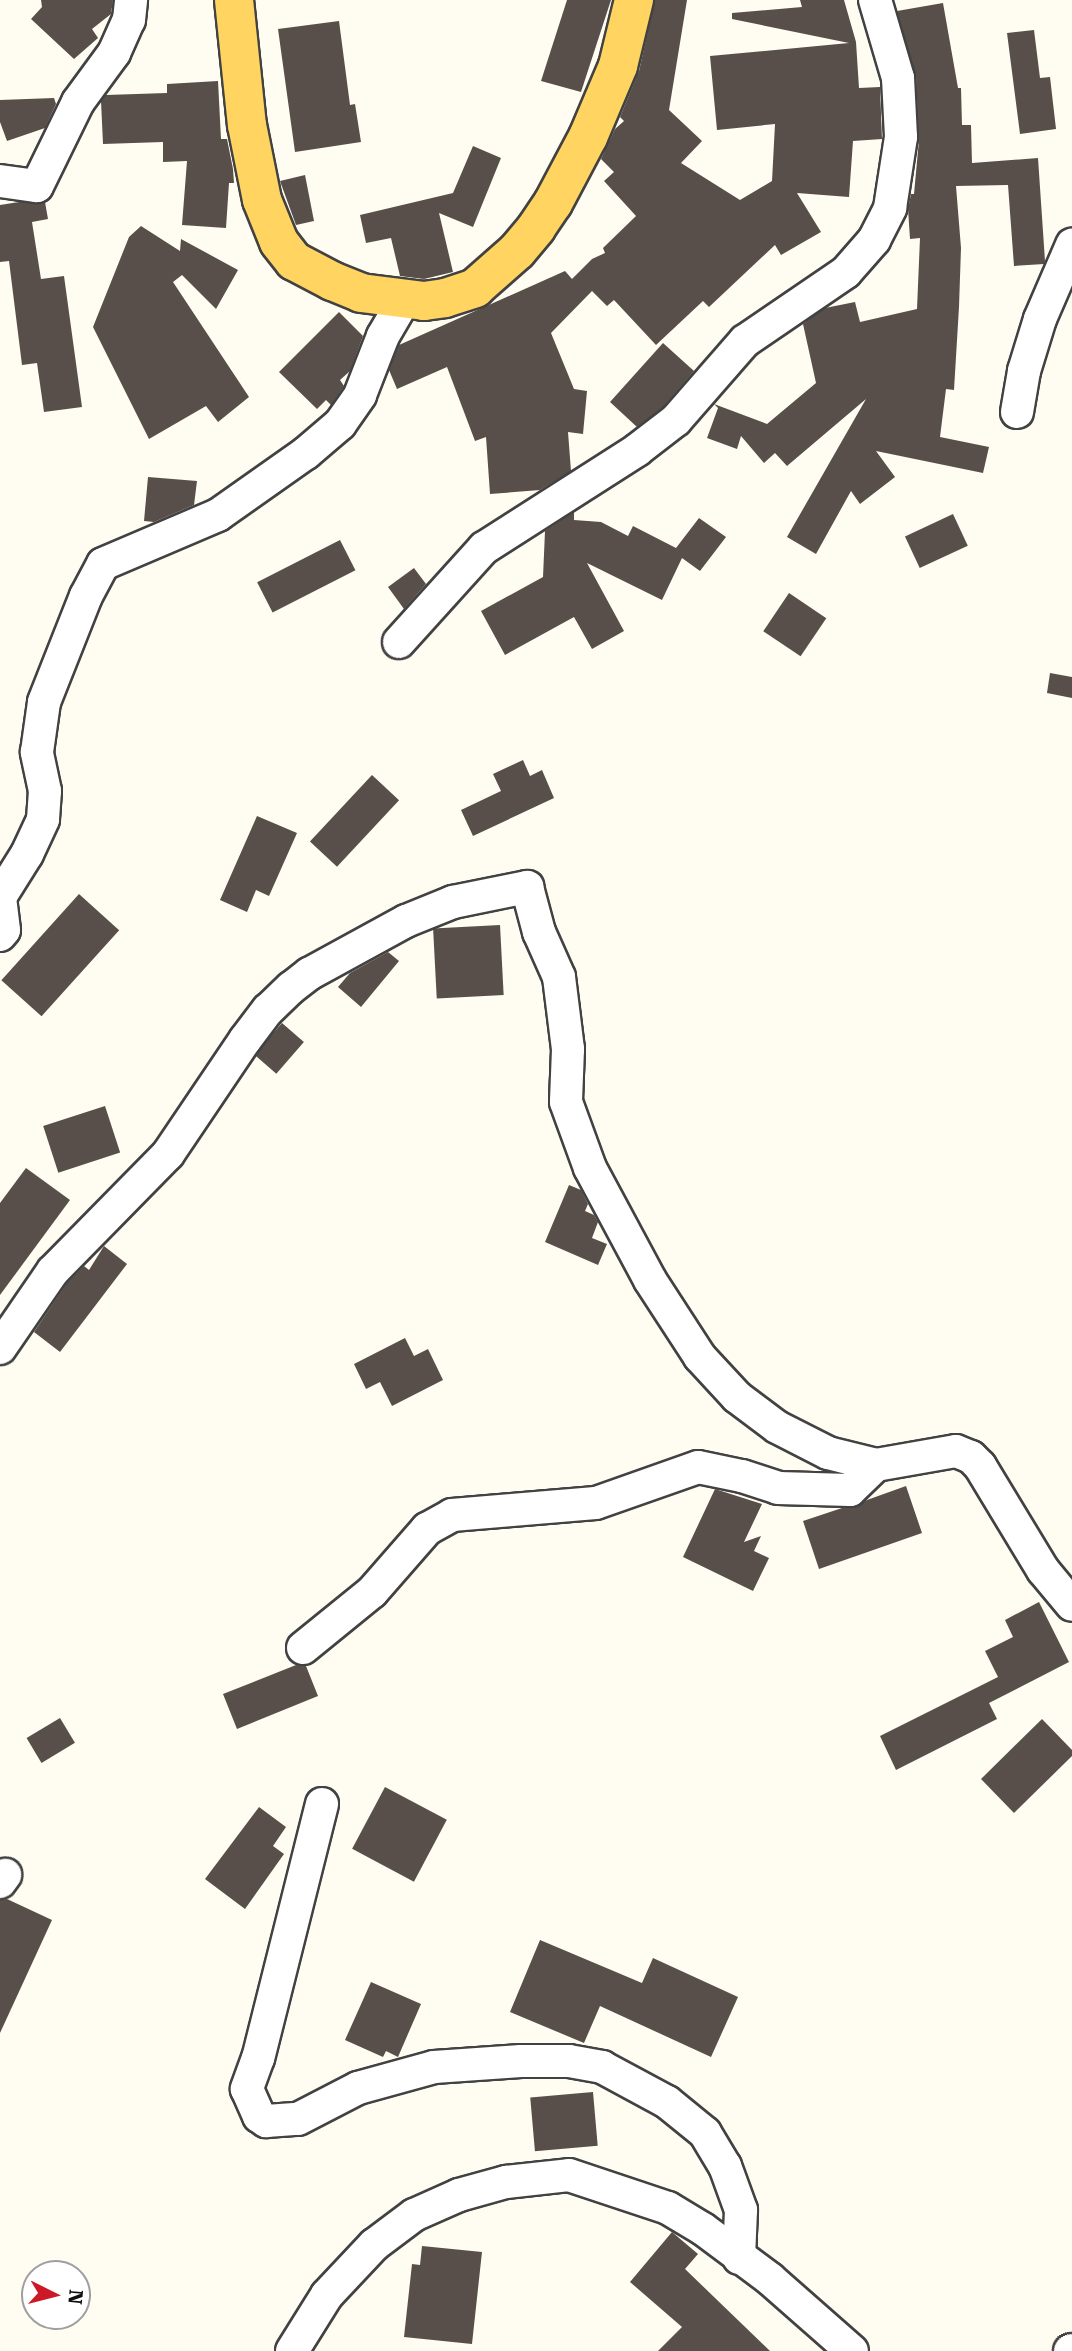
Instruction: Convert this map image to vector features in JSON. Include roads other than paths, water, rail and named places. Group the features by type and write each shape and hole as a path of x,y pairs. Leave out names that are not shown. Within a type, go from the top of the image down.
{"main road":[{"path":"234,0 247,125 262,200 279,242 294,261 332,281 361,293 404,300 445,298 475,288 517,251 536,228 588,137 618,66 634,0"}],"street":[{"path":"0,181 37,186 78,102 114,53 129,20 131,0"},
{"path":"400,642 484,548 637,450 676,420 710,385 745,341 846,272 874,240 890,208 901,137 898,78 875,0"},
{"path":"1017,412 1024,372 1040,319 1072,245"},
{"path":"0,935 4,930 0,897 27,855 43,819 45,792 37,752 40,717 86,596 103,564 218,515 323,439 340,424 360,395 383,336 404,300"},
{"path":"0,1348 53,1271 168,1154 245,1040 268,1010 291,988 309,974 406,920 453,901 527,887 539,932 559,978 568,1049 566,1102 590,1168 650,1280 700,1357 737,1397 777,1427 828,1453 876,1465 956,1451 971,1457 980,1466 1043,1570 1072,1605"},
{"path":"303,1648 372,1592 427,1528 453,1515 596,1503 698,1467 742,1476 778,1488 850,1490 876,1465"},
{"path":"322,1804 258,2058 247,2089 259,2116 266,2121 298,2119 351,2091 385,2078 434,2067 569,2061 602,2067 667,2102 705,2133 724,2166 741,2210 739,2258"},
{"path":"292,2351 327,2295 374,2245 414,2214 459,2195 506,2182 569,2175 668,2208 703,2229 770,2279 852,2351"}]}
